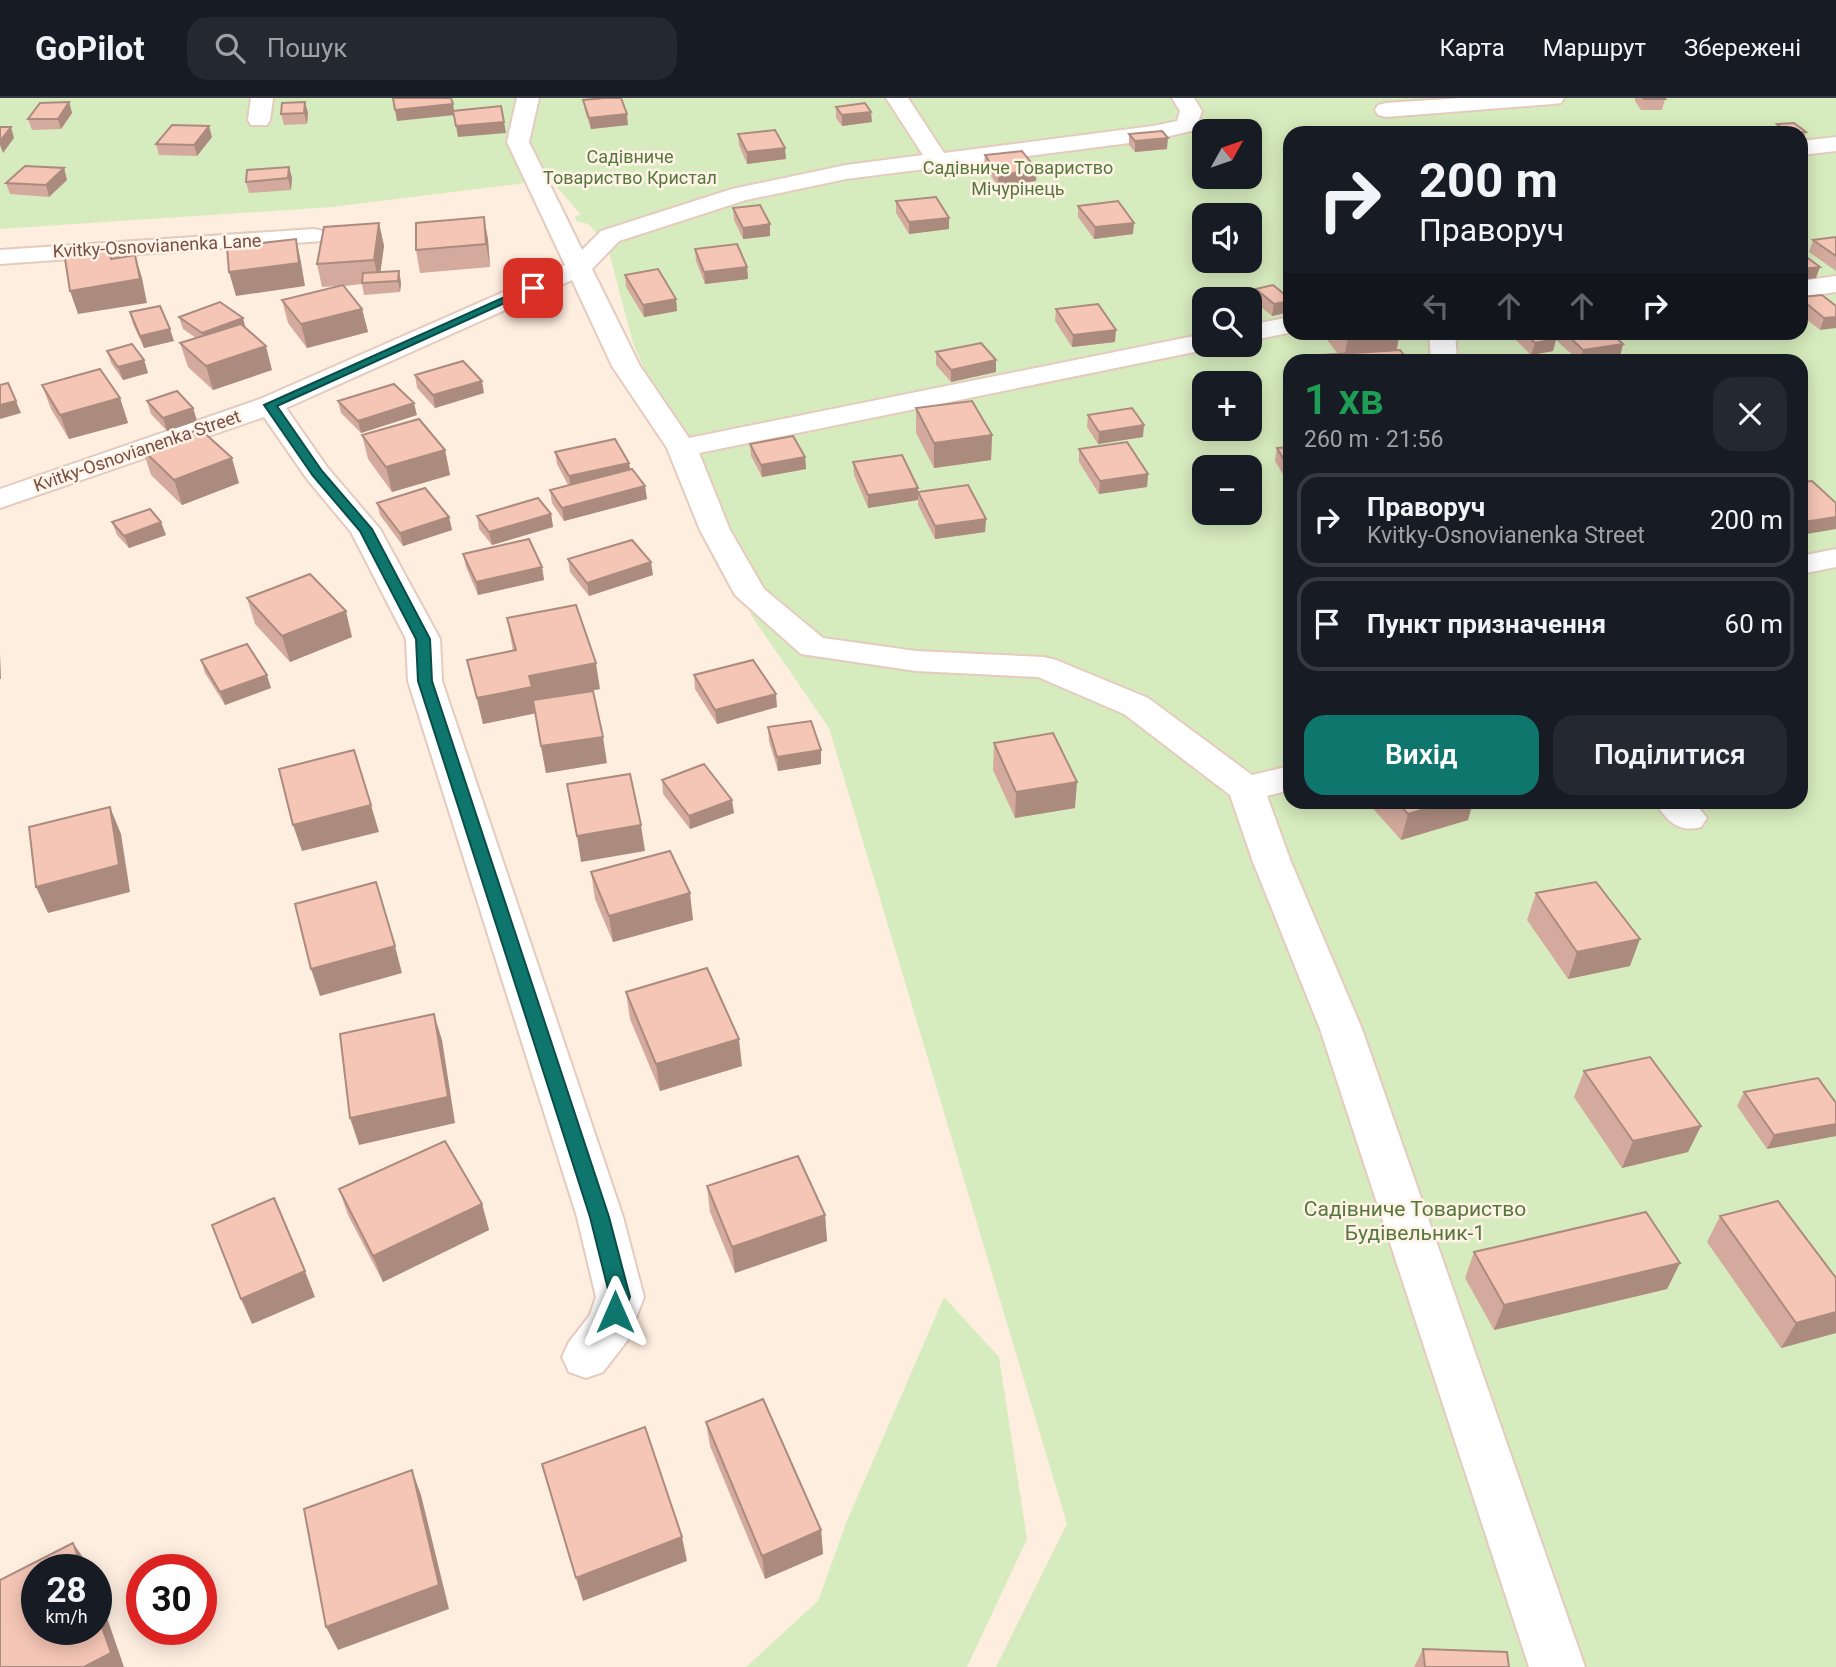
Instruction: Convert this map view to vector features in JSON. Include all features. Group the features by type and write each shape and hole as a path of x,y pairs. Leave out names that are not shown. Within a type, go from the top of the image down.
{"street":[{"path":"528,98 518,142 626,366 682,449 715,530 751,595 813,647 916,662 1044,667 1136,706 1245,789 1341,1029 1557,1667"},
{"path":"897,98 937,159"},
{"path":"580,267 610,236 740,194 846,172 1153,133 1187,125 1191,110 1183,98"},
{"path":"1391,126 1386,104 1553,98"},
{"path":"1808,147 1836,144"},
{"name":"Kvitky-Osnovianenka Lane","path":"0,257 314,236"},
{"name":"Kvitky-Osnovianenka Street","path":"0,499 270,405 580,267"},
{"path":"1808,288 1836,284"},
{"path":"1262,331 1283,326"},
{"path":"682,449 1192,344"},
{"path":"270,405 317,473 365,529 423,639 425,681 600,1217 620,1297 610,1326 586,1357"},
{"path":"1808,564 1836,558"},
{"path":"1245,789 1283,780"}],"green space":[{"name":"Садівниче Товариство Будівельник-1","path":"0,98 1836,98 1836,1667 996,1667 1067,1524 829,728 751,615 633,343 607,245 588,224 576,221 575,216 581,215 551,180 332,207 0,229"},
{"path":"944,1297 999,1357 1027,1539 967,1667 746,1667 818,1601 846,1523"}],"building":[{"path":"393,98 451,98 453,104 395,110"},
{"path":"621,98 627,114 589,118 583,100"},
{"path":"69,102 58,119 28,119 40,103"},
{"path":"305,102 304,113 281,114 282,103"},
{"path":"865,103 871,112 842,115 836,107"},
{"path":"501,106 504,122 456,126 453,111"},
{"path":"1794,123 1798,126 1779,126 1777,124"},
{"path":"172,125 209,126 194,145 156,144"},
{"path":"0,127 11,127 0,141"},
{"path":"775,130 785,148 747,152 738,134"},
{"path":"1162,131 1168,138 1135,141 1129,134"},
{"path":"1022,151 1037,170 998,175 985,155"},
{"path":"25,166 64,168 46,185 6,183"},
{"path":"289,167 288,178 246,182 247,170"},
{"path":"936,197 949,218 909,222 896,201"},
{"path":"1118,201 1134,223 1095,227 1078,206"},
{"path":"760,205 770,224 743,228 733,208"},
{"path":"484,217 486,244 416,250 416,223"},
{"path":"379,223 374,260 317,264 324,227"},
{"path":"1836,237 1836,256 1813,240"},
{"path":"296,239 299,263 229,272 227,247"},
{"path":"737,244 747,267 704,272 695,249"},
{"path":"108,246 111,259 135,255 140,279 70,291 64,252"},
{"path":"1808,258 1820,267 1808,268"},
{"path":"658,269 676,299 643,305 625,275"},
{"path":"399,271 398,281 362,283 363,273"},
{"path":"343,285 362,309 301,324 282,300"},
{"path":"1273,285 1283,293 1283,302 1274,304 1262,294 1262,288"},
{"path":"1822,295 1836,306 1836,317 1824,318 1808,305 1808,296"},
{"path":"220,302 243,318 202,333 179,317"},
{"path":"1098,304 1116,330 1073,335 1056,309"},
{"path":"160,306 170,329 140,336 130,312"},
{"path":"241,324 266,346 206,366 180,343"},
{"path":"1572,340 1619,340 1623,344 1583,350"},
{"path":"981,343 996,360 951,370 936,352"},
{"path":"132,344 144,360 118,367 107,351"},
{"path":"1400,350 1403,354 1338,354"},
{"path":"463,361 482,381 433,395 415,375"},
{"path":"100,369 120,398 60,415 42,385"},
{"path":"8,383 16,401 0,405 0,385"},
{"path":"394,384 414,403 358,421 338,401"},
{"path":"177,391 193,408 163,418 147,401"},
{"path":"972,401 992,435 934,443 916,408"},
{"path":"1132,408 1144,425 1099,432 1088,415"},
{"path":"419,419 445,450 386,467 362,435"},
{"path":"200,429 232,458 174,480 143,450"},
{"path":"793,436 805,457 761,465 750,444"},
{"path":"615,439 629,463 569,476 555,452"},
{"path":"1127,442 1148,474 1100,481 1079,449"},
{"path":"1277,448 1283,448 1283,458"},
{"path":"902,455 918,488 868,495 853,462"},
{"path":"632,469 645,486 562,508 550,490"},
{"path":"1808,481 1812,481 1836,503 1836,517 1808,521"},
{"path":"968,485 986,519 935,526 918,492"},
{"path":"425,488 449,517 400,533 377,503"},
{"path":"538,498 551,514 489,532 477,516"},
{"path":"150,509 161,522 124,536 112,522"},
{"path":"529,539 542,567 476,582 463,554"},
{"path":"632,540 651,562 587,583 568,559"},
{"path":"310,574 346,611 282,636 247,598"},
{"path":"576,605 596,663 529,676 532,687 477,698 467,660 516,650 507,618"},
{"path":"247,644 267,675 220,692 201,660"},
{"path":"753,660 776,694 715,710 694,675"},
{"path":"593,691 603,737 541,746 533,700"},
{"path":"811,721 821,750 777,757 768,727"},
{"path":"1053,733 1077,782 1016,792 994,743"},
{"path":"354,750 371,805 293,825 279,769"},
{"path":"704,764 732,800 689,816 662,780"},
{"path":"630,774 641,825 577,836 567,784"},
{"path":"110,807 119,865 36,887 29,827"},
{"path":"1403,809 1425,809 1408,814"},
{"path":"670,851 690,893 609,916 591,872"},
{"path":"376,882 395,946 311,969 295,904"},
{"path":"1596,882 1640,939 1577,952 1536,893"},
{"path":"707,968 739,1039 656,1064 626,992"},
{"path":"434,1014 448,1097 350,1118 340,1034"},
{"path":"1650,1057 1701,1126 1633,1141 1584,1071"},
{"path":"1818,1078 1836,1103 1836,1124 1774,1135 1744,1092"},
{"path":"445,1141 482,1204 373,1256 339,1189"},
{"path":"798,1156 825,1215 732,1247 707,1186"},
{"path":"274,1198 305,1271 241,1299 212,1225"},
{"path":"1778,1201 1836,1278 1836,1312 1796,1323 1720,1216"},
{"path":"1646,1212 1680,1263 1504,1305 1474,1252"},
{"path":"763,1399 821,1530 762,1556 706,1422"},
{"path":"645,1427 682,1537 576,1578 542,1464"},
{"path":"412,1470 439,1585 326,1627 304,1509"},
{"path":"73,1543 77,1554 51,1554"},
{"path":"21,1569 21,1645 108,1645 111,1653 84,1667 0,1667 0,1580"},
{"path":"1423,1649 1507,1652 1509,1667 1425,1667"}],"route":[{"path":"533,288 270,405 317,473 365,529 423,639 425,681 600,1217 620,1297 615,1312"}],"park label":[{"name":"Садівниче Товариство Кристал","path":"630,167"},
{"name":"Садівниче Товариство Мічурінець","path":"1018,178"}]}
